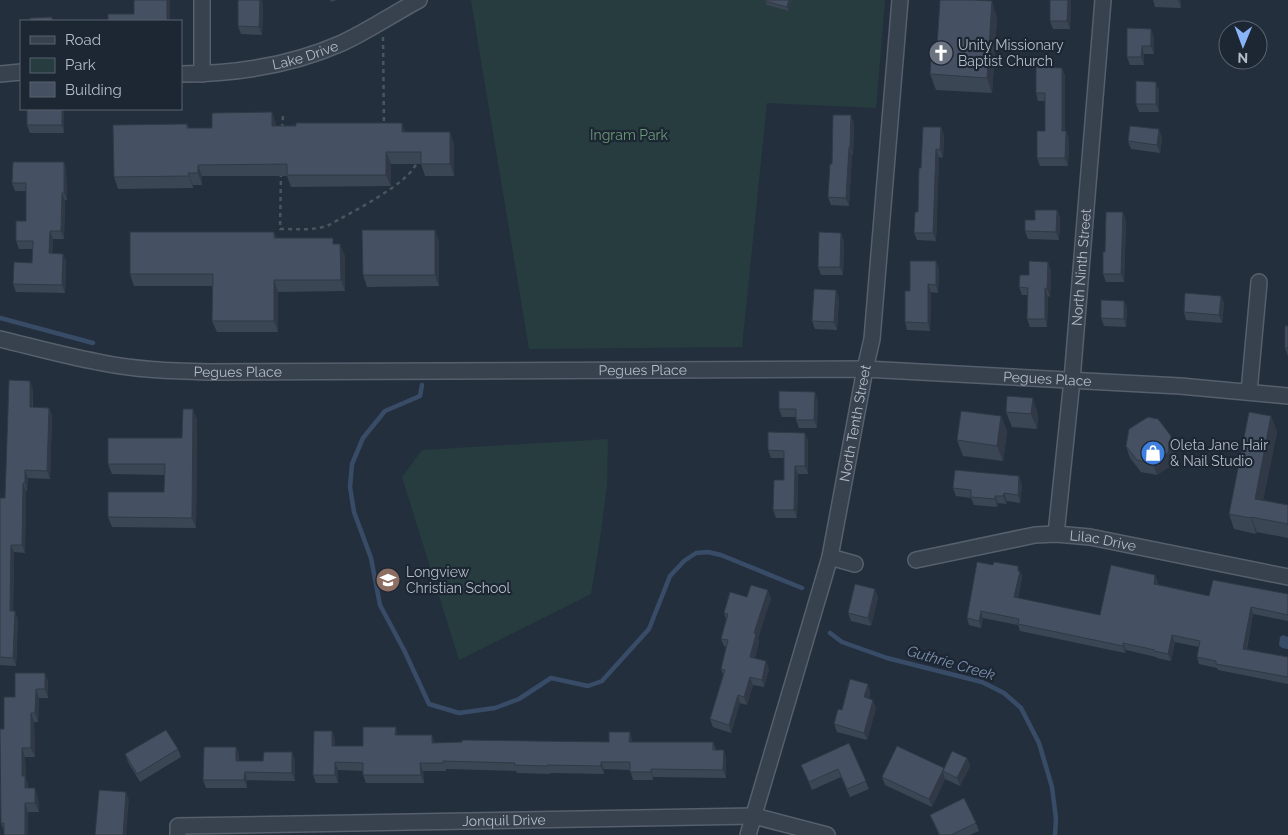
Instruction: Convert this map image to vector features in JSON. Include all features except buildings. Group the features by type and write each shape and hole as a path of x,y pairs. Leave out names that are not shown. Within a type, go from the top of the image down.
{"street":[{"path":"202,0 202,74"},
{"name":"Lake Drive","path":"182,74 221,73 264,66 308,55 354,37 419,0"},
{"name":"North Tenth Street","path":"748,835 830,557 872,339 900,0"},
{"name":"North Ninth Street","path":"1056,534 1072,380 1102,0"},
{"path":"0,74 20,72"},
{"path":"1249,392 1258,282"},
{"name":"Pegues Place","path":"0,340 100,363 188,372 865,370 1180,386 1288,396"},
{"name":"Lilac Drive","path":"916,560 1035,535 1056,534 1090,538 1288,577"},
{"path":"830,557 855,564"},
{"name":"Jonquil Drive","path":"178,831 440,828 754,816 827,835"}],"path":[{"path":"383,35 384,128"},
{"path":"282,135 283,116"},
{"path":"282,172 280,229 314,229 329,225 384,194 412,171 417,164 418,158"}],"green space":[{"name":"Ingram Park","path":"471,0 885,0 876,108 767,103 742,347 529,349"},
{"path":"608,439 607,485 591,594 459,660 402,477 422,450"}],"water":[{"path":"1283,635 1288,637 1288,649 1282,648 1279,645 1280,637"}],"waterway":[{"path":"0,318 93,343"},
{"path":"422,385 420,396 385,411 363,438 352,464 350,487 354,512 371,558 380,605 404,650 429,704 459,713 495,708 519,699 551,678 588,686 602,681 649,629 670,576 684,561 696,553 708,552 721,555 802,588"},
{"name":"Guthrie Creek","path":"830,633 842,642 887,658 982,682 1004,693 1021,708 1039,743 1052,787 1056,819 1055,835"}],"place":[{"name":"Unity Missionary Baptist Church","path":"941,53"},
{"name":"Oleta Jane Hair & Nail Studio","path":"1153,453"},
{"name":"Longview Christian School","path":"388,580"}]}
